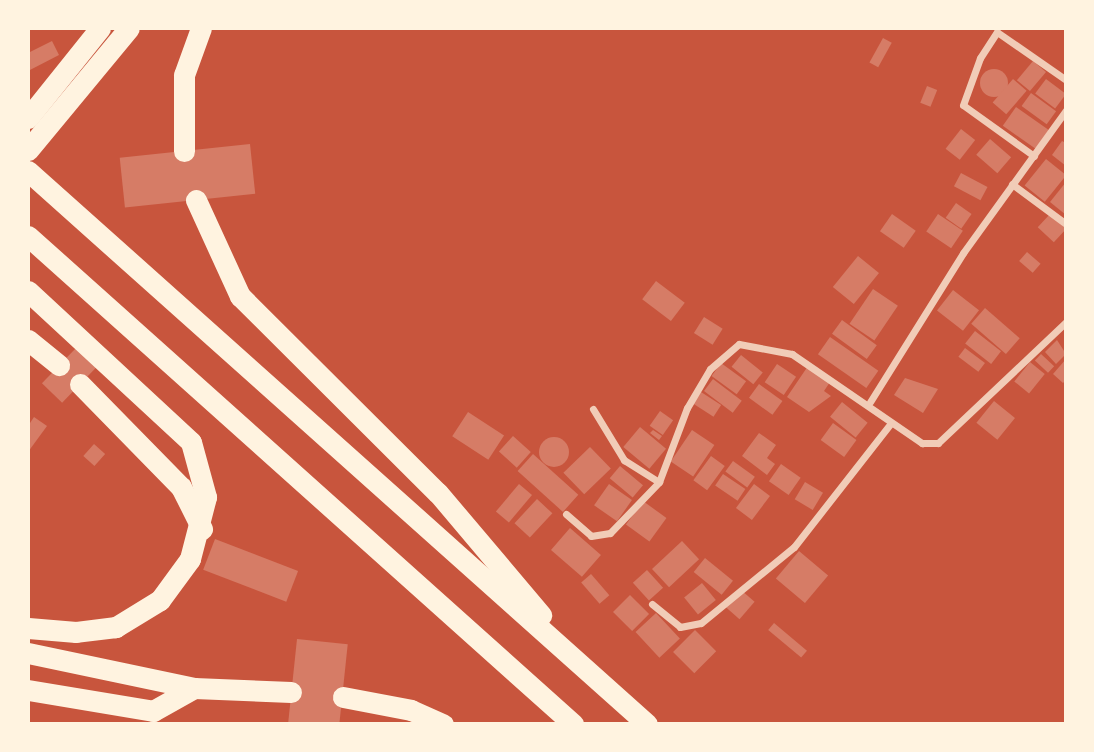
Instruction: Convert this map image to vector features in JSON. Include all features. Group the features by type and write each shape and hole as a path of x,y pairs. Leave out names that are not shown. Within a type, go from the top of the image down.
{"highway":[{"path":"28,118 80,58 100,28"},
{"path":"28,150 97,72 129,28"},
{"path":"184,150 184,75 201,28"},
{"path":"28,171 647,724"},
{"path":"196,200 240,296 438,493 582,666"},
{"path":"28,236 573,724"},
{"path":"28,291 191,442 204,474 202,529 160,600 116,627 76,632 28,628"},
{"path":"28,340 59,365"},
{"path":"80,384 181,487 202,529"},
{"path":"28,653 194,688 292,692"},
{"path":"28,690 153,711 194,688"},
{"path":"343,696 411,710 443,724"}],"street":[{"path":"1034,156 963,105 980,58 997,32 1066,80"},
{"path":"870,402 1013,184 1066,110"},
{"path":"1013,184 1066,224"},
{"path":"566,514 600,538 659,482 687,408 710,369 738,344 792,354 870,402 891,423 922,443 950,436 1066,321"},
{"path":"593,409 624,460 659,482"},
{"path":"652,604 687,629 794,547 891,423"}],"building":[{"path":"883,38 892,43 878,67 869,62"},
{"path":"52,41 59,55 28,71 28,53"},
{"path":"1033,61 1046,72 1030,91 1017,80"},
{"path":"994,69 1004,73 1008,83 1004,93 994,97 984,93 980,83 984,73"},
{"path":"1013,79 1027,91 1006,114 993,102"},
{"path":"1046,79 1066,94 1055,108 1035,93"},
{"path":"927,86 937,90 930,107 920,103"},
{"path":"1031,93 1056,111 1047,124 1022,106"},
{"path":"1016,107 1049,130 1036,149 1003,126"},
{"path":"961,129 975,140 960,160 946,149"},
{"path":"990,139 1011,157 997,173 976,155"},
{"path":"1062,141 1066,143 1066,166 1052,155"},
{"path":"250,144 255,194 125,207 120,158"},
{"path":"1046,159 1066,176 1045,202 1025,185"},
{"path":"961,173 987,187 980,200 954,186"},
{"path":"1066,182 1066,215 1050,202"},
{"path":"956,203 972,214 961,229 946,218"},
{"path":"892,214 916,231 904,248 880,231"},
{"path":"938,214 963,231 951,248 926,231"},
{"path":"1050,214 1066,229 1054,242 1038,227"},
{"path":"1027,252 1041,264 1033,273 1019,261"},
{"path":"858,256 879,273 854,304 833,287"},
{"path":"656,281 685,303 671,321 642,299"},
{"path":"873,289 898,306 874,341 850,324"},
{"path":"953,290 979,310 963,331 937,310"},
{"path":"985,308 1020,338 1006,354 971,324"},
{"path":"704,317 723,329 713,345 694,333"},
{"path":"842,320 877,345 867,359 832,334"},
{"path":"975,331 1001,351 991,364 965,344"},
{"path":"830,337 878,371 866,388 818,354"},
{"path":"1057,340 1066,354 1056,364 1045,352"},
{"path":"76,348 96,367 62,403 42,383"},
{"path":"965,348 985,363 978,372 958,357"},
{"path":"1041,354 1054,366 1048,373 1035,361"},
{"path":"741,355 763,373 753,384 732,367"},
{"path":"1066,359 1066,380 1063,383 1053,374"},
{"path":"1030,362 1045,374 1029,393 1014,381"},
{"path":"721,363 746,381 737,394 712,376"},
{"path":"777,364 796,377 784,395 765,382"},
{"path":"808,366 830,382 824,391 831,396 809,412 787,397"},
{"path":"905,378 938,389 923,413 894,395"},
{"path":"713,379 742,401 733,413 704,391"},
{"path":"759,384 782,401 772,415 749,398"},
{"path":"701,392 721,405 714,417 693,404"},
{"path":"994,401 1015,418 997,440 976,423"},
{"path":"842,402 868,423 856,438 830,417"},
{"path":"660,411 673,420 663,435 650,426"},
{"path":"468,412 504,435 488,460 452,436"},
{"path":"34,417 47,426 28,452 28,426"},
{"path":"833,423 856,440 844,457 821,440"},
{"path":"640,427 666,449 649,469 623,447"},
{"path":"653,430 662,436 659,440 650,433"},
{"path":"692,430 714,445 693,477 671,462"},
{"path":"759,433 776,445 767,458 775,464 767,475 742,456"},
{"path":"513,436 531,452 517,468 499,452"},
{"path":"554,437 565,441 569,452 565,463 554,467 543,463 539,452 543,441"},
{"path":"94,444 105,454 94,466 83,456"},
{"path":"590,447 611,469 584,494 563,473"},
{"path":"533,454 578,495 563,512 518,471"},
{"path":"711,456 725,466 707,490 693,480"},
{"path":"733,461 755,477 747,487 725,472"},
{"path":"781,464 801,478 789,495 769,481"},
{"path":"620,466 643,485 633,498 610,478"},
{"path":"723,474 745,489 738,501 715,486"},
{"path":"805,482 823,493 813,510 795,499"},
{"path":"519,484 532,495 509,523 496,512"},
{"path":"609,484 632,500 617,521 594,505"},
{"path":"754,484 770,496 752,520 736,508"},
{"path":"537,499 552,513 530,537 514,523"},
{"path":"643,501 666,518 649,542 626,524"},
{"path":"570,528 601,555 582,577 551,550"},
{"path":"215,539 298,571 286,602 203,570"},
{"path":"682,541 699,559 669,587 652,569"},
{"path":"799,551 828,575 805,603 776,579"},
{"path":"705,558 733,581 722,595 694,572"},
{"path":"647,570 663,588 649,601 633,583"},
{"path":"591,574 609,595 600,604 581,583"},
{"path":"702,583 716,600 698,615 684,597"},
{"path":"741,590 755,602 739,619 726,607"},
{"path":"630,595 649,614 632,631 613,612"},
{"path":"656,613 680,639 659,658 636,632"},
{"path":"774,623 807,651 801,658 768,630"},
{"path":"695,630 716,651 694,673 673,652"},
{"path":"297,639 348,644 339,724 288,724"}]}
